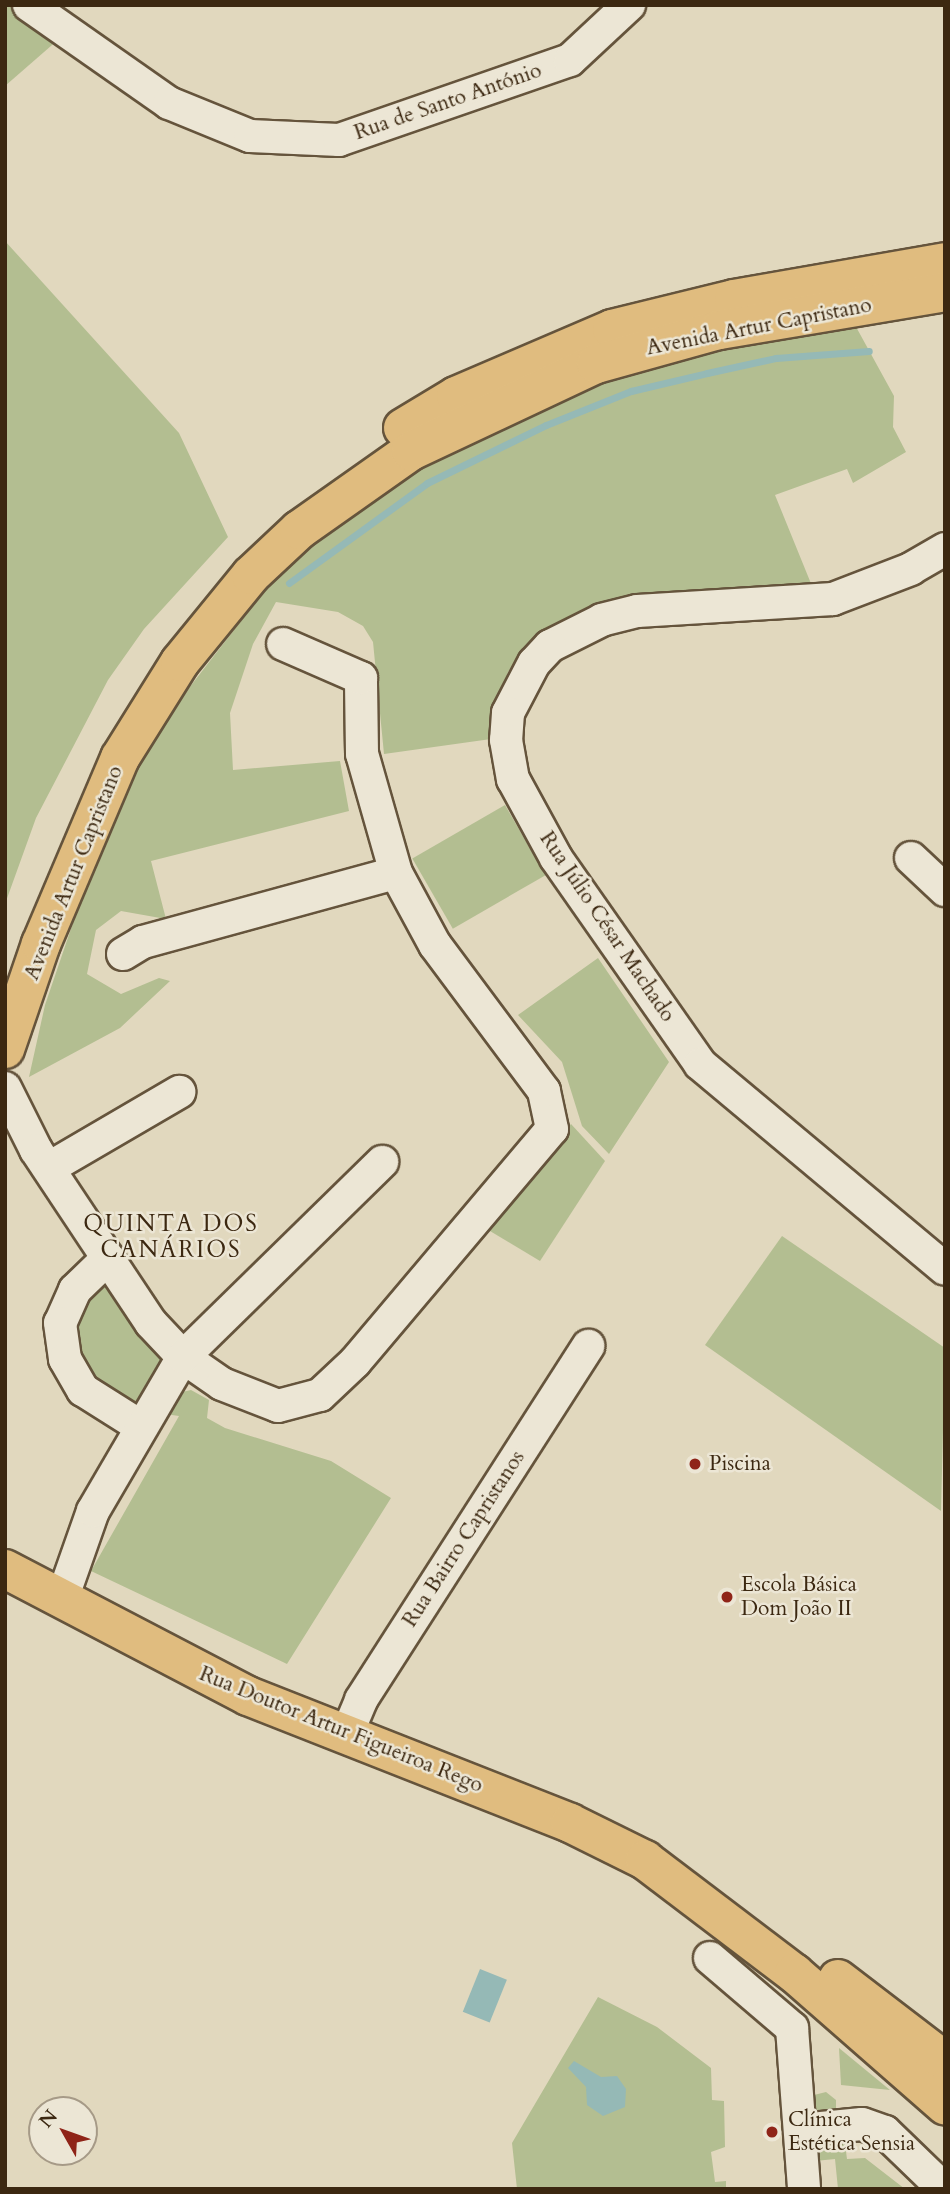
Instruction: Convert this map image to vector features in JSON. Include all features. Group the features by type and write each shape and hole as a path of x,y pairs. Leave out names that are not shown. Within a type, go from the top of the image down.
{"main road":[{"name":"Avenida Artur Capristano","path":"5,973 62,828 115,722 205,598 320,484 456,396 612,329 734,299 945,262"},
{"name":"Avenida Artur Capristano","path":"5,1049 41,944 120,758 180,662 251,575 299,530 411,451 596,365 719,330 945,292"},
{"name":"Rua Doutor Artur Figueiroa Rego","path":"15,1574 206,1676 346,1736 570,1823 645,1860 723,1891 945,2062"},
{"name":"Rua Doutor Artur Figueiroa Rego","path":"645,1860 794,1973 945,2105"}],"street":[{"name":"Rua de Santo António","path":"29,5 169,103 250,136 339,140 570,60 629,5"},
{"name":"Rua Júlio César Machado","path":"945,549 911,569 833,599 637,611 602,620 550,646 534,663 508,713 506,740 513,779 556,858 700,1064 945,1269"},
{"path":"5,1088 43,1159 151,1323 183,1357 222,1384 278,1406 320,1395 355,1362 552,1129 544,1091 435,945 396,873 362,754 360,678 283,644"},
{"path":"911,858 945,890"},
{"path":"123,954 143,942 396,873"},
{"path":"43,1159 179,1092"},
{"path":"5,1138 43,1159"},
{"path":"62,1599 79,1539 140,1426 183,1357 382,1162"},
{"path":"108,1258 75,1290 60,1323 65,1359 83,1390 140,1426"},
{"name":"Rua Bairro Capristanos","path":"346,1736 361,1700 588,1346"},
{"path":"15,1574 79,1539"},
{"path":"710,1958 792,2028 804,2189"},
{"path":"801,2130 862,2124 884,2132 944,2189"}],"green space":[{"path":"5,5 27,5 67,32 5,86"},
{"path":"5,241 179,433 228,537 144,629 108,680 36,818 5,904"},
{"path":"855,325 894,396 893,427 906,452 853,483 847,469 775,495 812,586 555,630 528,646 508,672 491,739 384,754 373,642 363,626 338,612 276,602 253,644 230,713 233,770 340,761 349,811 151,861 166,919 121,911 96,930 87,974 121,994 159,978 170,981 120,1028 29,1077 45,1005 104,832 147,742 293,554 452,448 602,381 679,357"},
{"path":"505,805 546,875 453,929 412,858"},
{"path":"598,958 669,1062 609,1154 582,1126 562,1062 518,1015"},
{"path":"571,1124 605,1161 540,1261 490,1231"},
{"path":"782,1236 945,1348 941,1511 705,1345"},
{"path":"111,1276 169,1354 135,1409 85,1370 74,1331 85,1302"},
{"path":"191,1390 209,1400 207,1418 225,1428 331,1461 391,1498 287,1664 91,1571 179,1416 165,1414 178,1393"},
{"path":"598,1997 657,2027 711,2068 712,2100 724,2101 725,2147 711,2152 715,2182 726,2181 726,2189 517,2189 512,2143"},
{"path":"839,2048 890,2090 841,2085"},
{"path":"826,2092 836,2100 836,2117 817,2115 812,2108 810,2096"},
{"path":"823,2137 844,2137 847,2159 865,2158 905,2189 838,2189 835,2159 815,2161 814,2146"}],"water":[{"path":"480,1969 507,1980 490,2023 463,2012"},
{"path":"574,2061 601,2077 617,2076 626,2089 625,2107 603,2116 587,2105 586,2087 568,2068"}],"waterway":[{"path":"289,583 427,483 546,425 631,391 707,373 776,358 869,351"}],"place":[{"name":"Piscina","path":"695,1464"},
{"name":"Escola Básica Dom João II","path":"727,1597"},
{"name":"Clínica Estética Sensia","path":"772,2132"}],"district":[{"name":"QUINTA DOS CANÁRIOS","path":"171,1237"}]}
